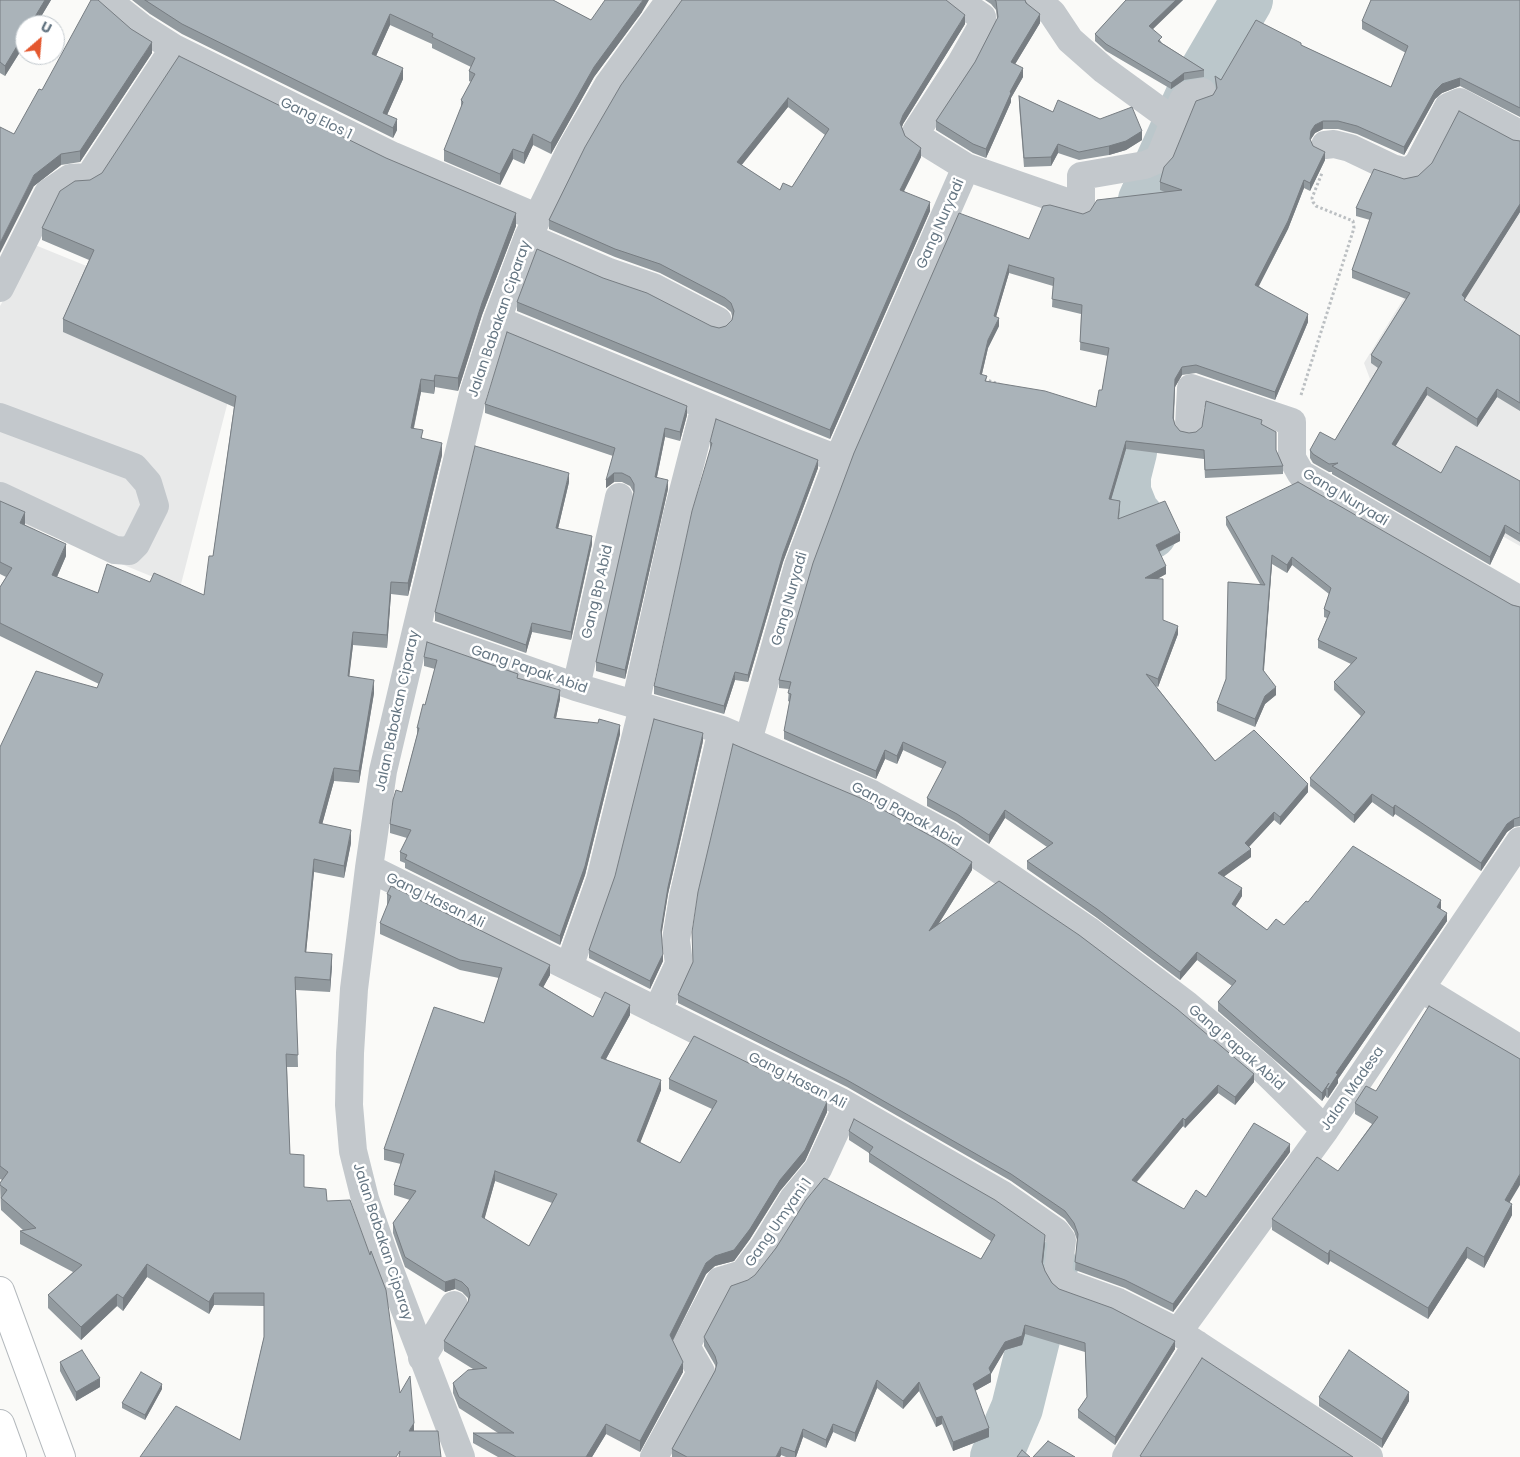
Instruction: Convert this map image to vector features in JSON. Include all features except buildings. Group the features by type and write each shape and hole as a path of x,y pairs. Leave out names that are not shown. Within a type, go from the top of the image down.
{"highway":[{"path":"0,1291 61,1457"},
{"path":"0,1424 12,1457"}],"street":[{"name":"Gang Elos 1","path":"107,0 142,27 174,48 532,227 609,272 653,286 718,321"},
{"name":"Jalan Babakan Ciparay","path":"461,1457 422,1358 365,1199 353,1152 349,1105 354,989 369,868 383,771 473,394 497,320 532,227 608,85 670,0"},
{"name":"Gang Nuryadi","path":"748,741 798,566 838,459 966,167 919,138 916,130 961,63 982,26 982,17 958,0"},
{"path":"1036,0 1052,13 1070,40 1104,70 1174,121"},
{"path":"0,288 48,193 70,178 89,177 174,48"},
{"path":"966,167 1081,207 1081,176 1145,165 1159,159 1174,121 1194,93"},
{"path":"1325,145 1334,144 1350,148 1392,168 1408,172 1418,164 1448,107 1460,102 1520,134"},
{"path":"497,320 838,459"},
{"path":"1188,426 1191,388 1292,422"},
{"path":"569,967 600,880 639,706 678,515 705,406"},
{"path":"0,417 134,467 148,483 155,506 136,544 129,551 115,550 0,496"},
{"name":"Gang Nuryadi","path":"1292,422 1292,458 1301,474 1520,600"},
{"name":"Gang Bp Abid","path":"576,687 619,497"},
{"name":"Gang Papak Abid","path":"416,631 576,687 722,730 872,794 948,835 1088,930 1187,1005 1263,1069 1325,1130"},
{"path":"657,1011 679,964 676,940 683,897 722,730"},
{"name":"Jalan Madesa","path":"1126,1457 1187,1338 1520,841"},
{"name":"Gang Hasan Ali","path":"369,868 847,1106 1003,1195 1056,1232 1062,1240 1058,1272 1065,1283 1118,1302 1187,1338 1369,1457"},
{"path":"1422,989 1520,1049"},
{"name":"Gang Umyani 1","path":"654,1457 701,1372 686,1346 720,1281 742,1274 763,1248 793,1199 818,1169 847,1106"},
{"path":"422,1358 454,1305"}],"path":[{"path":"1292,422 1354,228 1353,221 1316,206 1313,202 1312,198 1330,151 1325,145"},
{"path":"974,377 1002,384"}],"shaded area":[{"path":"1520,206 1520,546 1422,491 1343,431 1370,379 1364,363 1415,280"},
{"path":"35,245 246,331 180,588 36,529 11,564 0,560 0,306"}],"waterway":[{"path":"1140,265 1141,213 1144,200 1192,94 1247,0"},
{"path":"1134,427 1131,452 1125,476 1125,492 1133,512 1151,533"},
{"path":"996,1457 1017,1408 1052,1267"}]}
